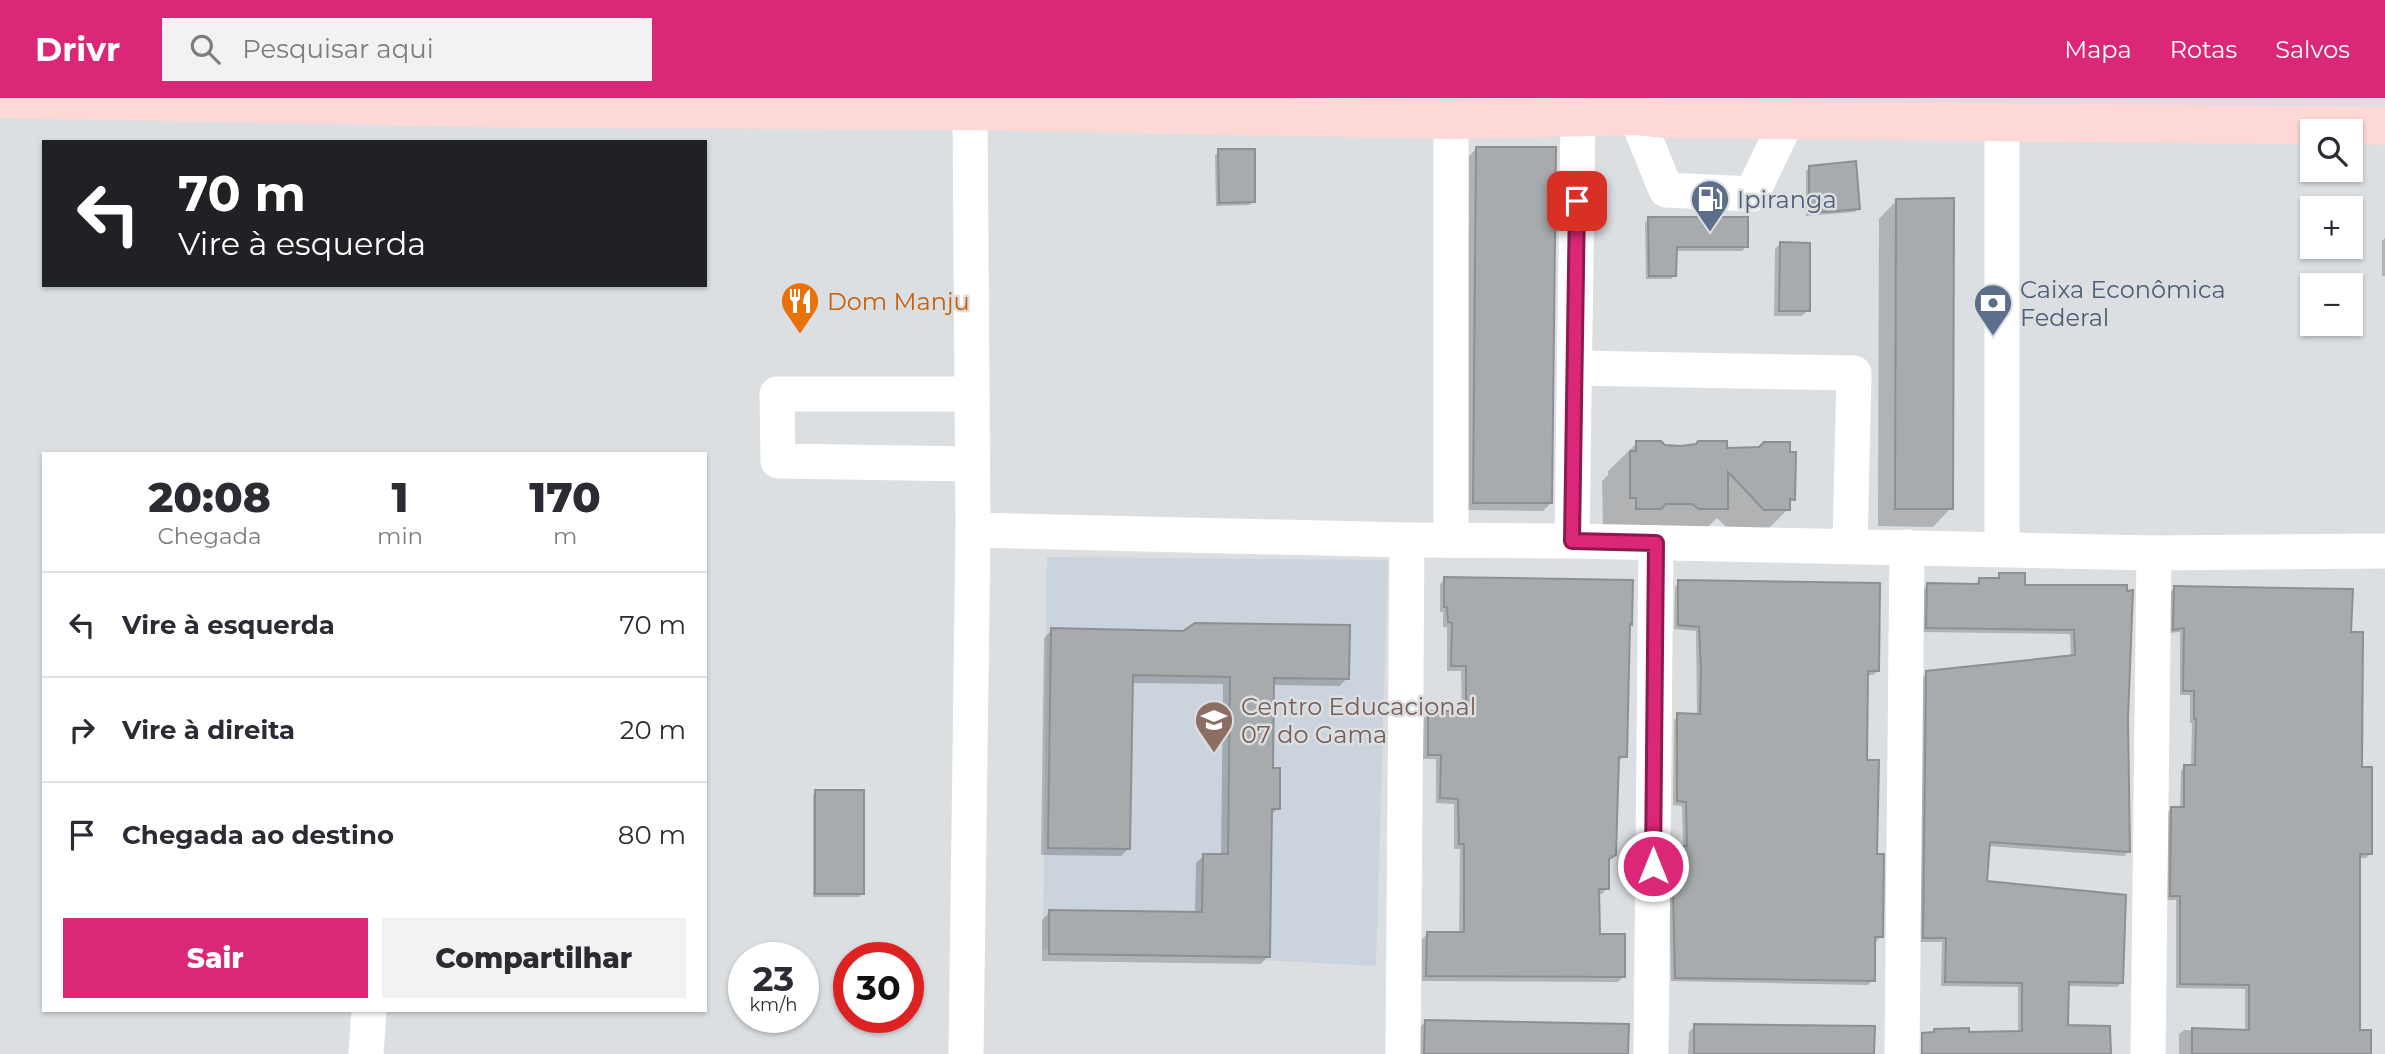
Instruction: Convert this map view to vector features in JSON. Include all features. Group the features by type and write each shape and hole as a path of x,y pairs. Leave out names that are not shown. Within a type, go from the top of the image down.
{"main road":[{"path":"643,98 684,108"},
{"path":"0,99 539,103 684,108 1451,120 1578,107 1632,107 1787,120 2002,122 2329,111 2385,126"}],"street":[{"path":"1572,541 1578,107"},
{"path":"1632,107 1666,190 1752,194 1787,120"},
{"path":"966,1054 973,530 970,111"},
{"path":"1451,120 1451,540"},
{"path":"2002,122 2002,548"},
{"path":"1575,368 1854,373 1850,546"},
{"path":"972,394 777,394 778,461 972,464"},
{"path":"973,530 2154,553 2385,551"},
{"path":"1403,1054 1407,540"},
{"path":"1651,1054 1656,543"},
{"path":"1902,1054 1907,547"},
{"path":"2148,1054 2154,553"},
{"path":"366,1054 369,1012"}],"shaded area":[{"name":"Centro Educacional 07 do Gama","path":"1047,557 1388,560 1376,966 1043,949"}],"building":[{"path":"1476,147 1556,147 1552,503 1473,503"},
{"path":"1218,149 1255,149 1255,202 1219,203"},
{"path":"1856,161 1860,209 1809,213 1809,166"},
{"path":"1954,198 1953,509 1895,509 1896,199"},
{"path":"1648,217 1748,217 1748,247 1677,247 1676,276 1649,276"},
{"path":"1780,242 1810,243 1810,311 1779,311"},
{"path":"1636,441 1661,441 1665,445 1681,446 1696,444 1698,441 1727,441 1727,448 1759,447 1764,442 1790,442 1790,452 1796,452 1795,500 1790,499 1790,510 1764,510 1728,472 1728,509 1699,509 1692,504 1666,504 1661,509 1636,509 1636,498 1630,498 1630,451 1636,451"},
{"path":"1999,573 2025,573 2025,585 2127,585 2127,591 2133,590 2128,719 2130,852 1990,842 1987,881 2126,895 2123,983 2069,982 2068,1025 2110,1026 2111,1054 1922,1054 1922,1033 1934,1032 1934,1029 1969,1028 1969,1032 2022,1031 2022,983 1945,982 1946,938 1923,938 1926,671 2075,655 2074,630 1926,628 1927,583 1979,584 1979,578 1999,578"},
{"path":"1444,577 1633,580 1627,757 1619,757 1616,855 1609,859 1609,889 1599,889 1600,934 1625,934 1625,977 1426,976 1427,932 1464,932 1464,844 1459,844 1458,799 1440,798 1441,755 1428,755 1428,711 1466,711 1466,666 1451,666 1452,623 1448,622 1447,607 1444,607"},
{"path":"1678,580 1880,583 1879,671 1868,671 1867,760 1879,760 1877,854 1884,854 1883,937 1875,937 1875,981 1675,978 1673,890 1676,846 1687,846 1686,802 1677,801 1677,713 1700,714 1701,669 1699,627 1678,625"},
{"path":"2174,586 2353,589 2351,632 2363,632 2362,767 2372,767 2372,854 2360,854 2360,1030 2371,1030 2371,1054 2192,1054 2192,1028 2249,1030 2249,985 2180,984 2180,896 2170,896 2171,807 2184,807 2184,765 2195,765 2196,719 2194,691 2183,691 2184,628 2173,630"},
{"path":"1195,623 1350,625 1349,679 1274,678 1273,768 1280,768 1280,809 1272,809 1270,957 1049,954 1049,910 1202,912 1203,854 1228,854 1230,677 1133,675 1130,849 1048,848 1051,628 1183,631"},
{"path":"815,790 864,790 864,894 815,894"},
{"path":"1425,1020 1629,1024 1628,1054 1424,1054"},
{"path":"1694,1024 1875,1026 1874,1054 1694,1054"}],"place":[{"name":"Ipiranga","path":"1710,233"},
{"name":"Dom Manju","path":"800,335"},
{"name":"Caixa Econômica Federal","path":"1993,337"},
{"name":"Centro Educacional 07 do Gama","path":"1214,754"}],"route":[{"path":"1577,201 1572,541 1656,543 1653,866"}]}
